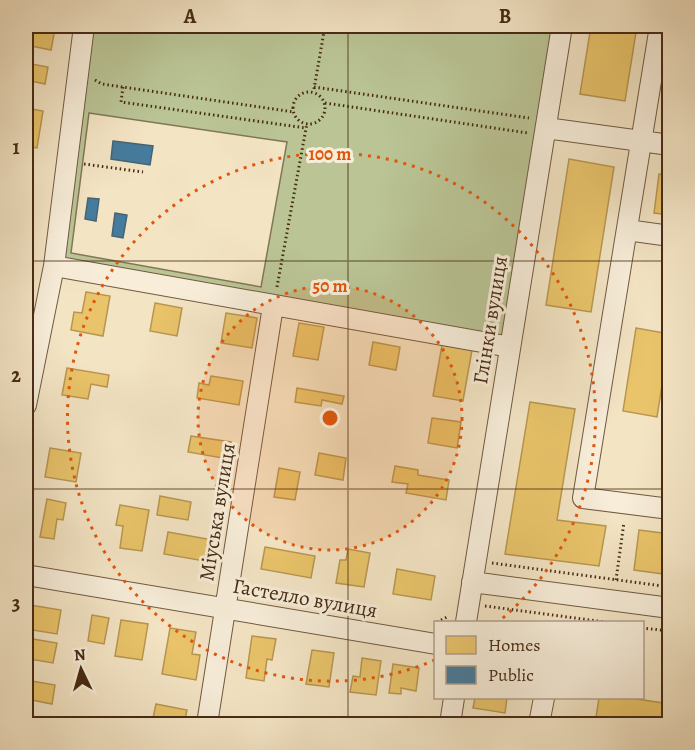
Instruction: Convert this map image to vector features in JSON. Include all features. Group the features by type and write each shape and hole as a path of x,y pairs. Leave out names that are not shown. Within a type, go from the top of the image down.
{"street":[{"path":"26,405 54,266 84,26"},
{"name":"Глінки вулиця","path":"466,621 562,26"},
{"path":"660,26 662,55 641,141 583,498 669,510"},
{"path":"546,128 669,144"},
{"path":"627,230 669,236"},
{"path":"54,266 510,346"},
{"name":"Міуська вулиця","path":"207,724 273,306"},
{"name":"Гастелло вулиця","path":"26,575 434,644"},
{"path":"472,582 669,608"},
{"path":"450,724 454,699"},
{"path":"539,724 544,699"}],"path":[{"path":"313,92 325,26"},
{"path":"78,69 102,84 294,112 307,123 313,123 323,116 325,104"},
{"path":"123,87 121,102 306,128"},
{"path":"314,87 546,128"},
{"path":"294,112 294,106 300,95 313,92"},
{"path":"313,92 325,104 546,128"},
{"path":"273,306 307,123"},
{"path":"67,161 143,172"},
{"path":"616,580 626,504"},
{"path":"476,561 669,587"},
{"path":"484,606 597,621"},
{"path":"644,628 669,631"}],"green space":[{"path":"89,26 557,26 507,341 60,263","holes":["89,113 287,142 261,287 71,253"]}],"building: Homes":[{"path":"28,26 55,29 51,50 26,45"},
{"path":"591,26 637,26 625,101 580,94"},
{"path":"26,63 48,67 45,84 26,80"},
{"path":"26,108 43,111 37,148 26,146"},
{"path":"26,157 32,158 28,185 26,185"},
{"path":"569,159 614,167 591,312 546,305"},
{"path":"659,174 670,175 670,215 654,213"},
{"path":"86,292 110,296 103,336 71,330 74,312 82,313"},
{"path":"155,303 182,308 177,336 150,331"},
{"path":"226,313 257,318 252,348 221,343"},
{"path":"299,323 324,327 318,360 293,356"},
{"path":"636,328 670,334 657,417 623,411"},
{"path":"373,342 400,347 396,370 369,365"},
{"path":"442,345 472,350 463,401 433,396"},
{"path":"67,368 109,375 107,387 91,384 88,399 62,395"},
{"path":"211,376 243,381 239,405 197,398 199,383 209,385"},
{"path":"297,388 344,396 342,404 322,400 321,406 295,402"},
{"path":"530,402 575,409 557,520 606,526 599,566 505,554"},
{"path":"432,418 461,422 457,448 428,443"},
{"path":"191,436 231,442 228,459 188,452"},
{"path":"50,448 81,453 76,482 45,477"},
{"path":"319,453 346,458 343,480 315,475"},
{"path":"395,466 418,470 418,475 449,480 446,500 406,493 408,484 392,482"},
{"path":"279,468 300,472 295,500 274,497"},
{"path":"160,496 191,502 188,520 157,515"},
{"path":"47,499 66,503 63,520 57,519 54,539 40,537"},
{"path":"120,505 149,510 142,551 120,548 123,526 116,525"},
{"path":"639,530 670,534 670,575 634,570"},
{"path":"168,532 213,540 210,562 164,554"},
{"path":"265,547 315,556 311,578 261,569"},
{"path":"348,549 370,553 364,587 336,583 340,560 346,560"},
{"path":"397,569 435,576 431,600 393,594"},
{"path":"30,605 61,610 57,634 26,629"},
{"path":"92,615 109,618 104,644 88,641"},
{"path":"121,620 148,624 142,660 115,656"},
{"path":"170,628 196,632 192,654 200,655 196,680 162,674"},
{"path":"252,636 276,639 272,660 267,659 264,681 246,678"},
{"path":"33,639 57,643 53,663 29,659"},
{"path":"312,650 334,653 329,687 306,684"},
{"path":"362,658 381,661 376,695 350,692 353,676 360,677"},
{"path":"393,664 419,668 416,691 401,688 401,694 389,693"},
{"path":"26,680 55,685 52,704 26,699"},
{"path":"475,699 507,699 505,713 473,708"},
{"path":"599,699 637,699 670,704 670,724 595,724"},
{"path":"156,704 187,710 184,724 160,724 161,719 153,718"}],"building: Public":[{"path":"113,141 153,146 150,165 111,159"},
{"path":"88,198 99,199 96,221 85,219"},
{"path":"115,213 127,215 123,238 112,236"}]}
